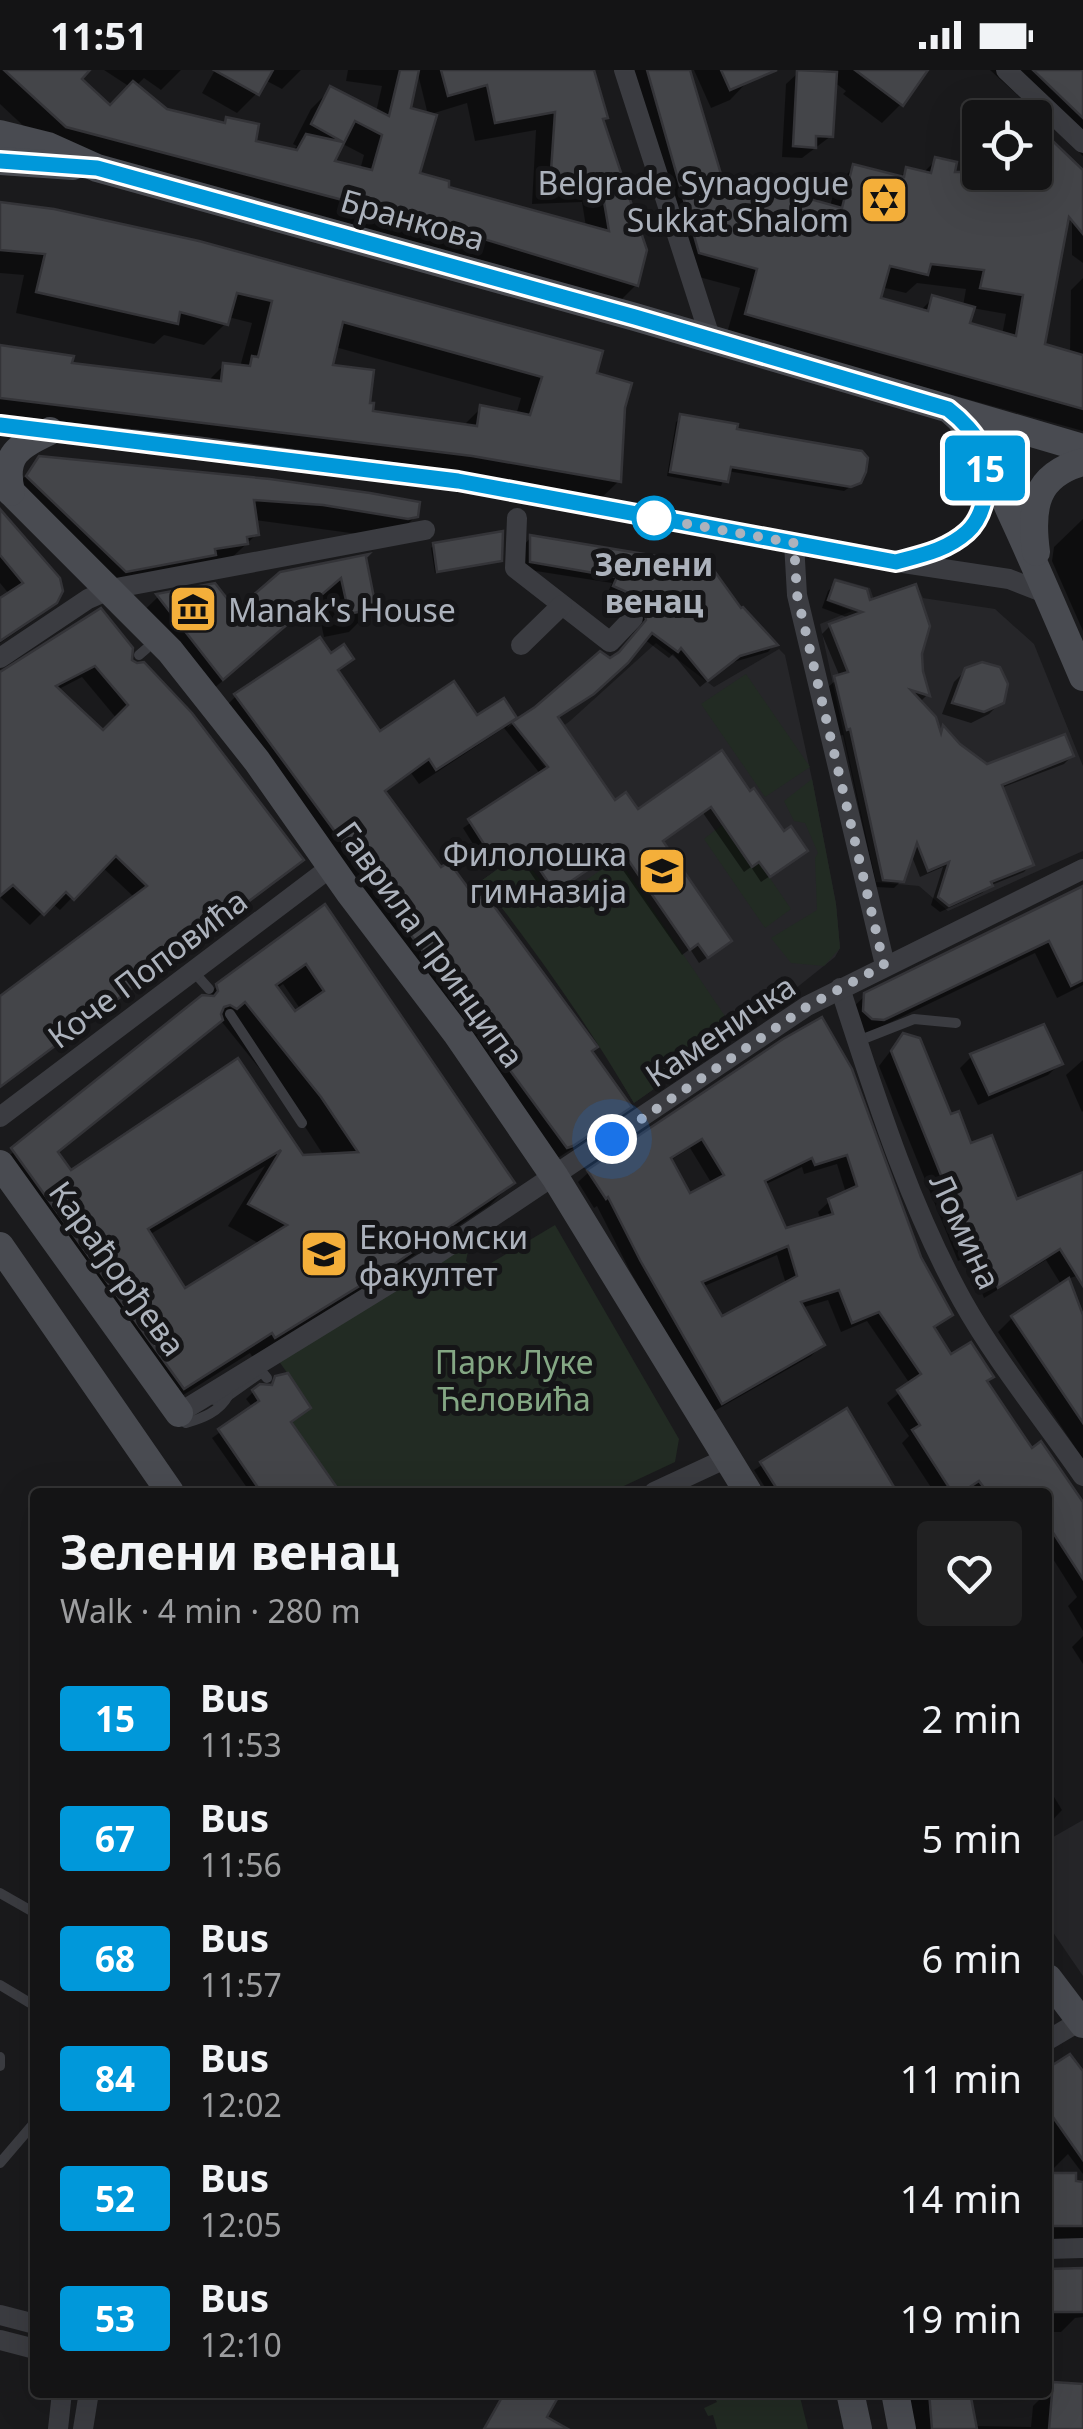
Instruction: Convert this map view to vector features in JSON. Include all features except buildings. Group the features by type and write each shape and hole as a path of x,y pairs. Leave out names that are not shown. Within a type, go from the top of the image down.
{"street":[{"path":"624,70 710,340 1083,448"},
{"path":"1006,70 1083,143"},
{"name":"Бранкова","path":"2,140 710,340"},
{"path":"948,409 962,420 982,450 1083,678"},
{"path":"0,425 458,481 896,562 1044,584"},
{"path":"5,487 13,454 50,431"},
{"path":"896,562 948,545 974,524 985,492 982,450"},
{"path":"1044,584 1033,520 1036,498 1051,477 1083,462"},
{"name":"Гаврила Принципа","path":"5,487 170,652 458,1034 555,1177 746,1488"},
{"path":"518,518 515,568 610,642 633,618"},
{"path":"0,658 88,599 110,589 425,530"},
{"path":"794,543 797,595 884,965"},
{"path":"522,645 562,605"},
{"name":"Коче Поповића","path":"0,1117 331,866"},
{"path":"840,988 1083,869"},
{"name":"Каменичка","path":"179,1414 428,1260 840,988"},
{"name":"Ломина","path":"840,988 894,1143 946,1270 972,1317 1083,1476"},
{"name":"Карађорђева","path":"0,1164 179,1414"},
{"path":"0,1246 167,1488"},
{"path":"663,1488 727,1458"},
{"path":"1052,1983 1082,2022 1052,2038"},
{"path":"1052,2249 1083,2248"},
{"path":"0,2315 30,2323"},
{"path":"0,2340 30,2348"},
{"path":"58,2429 61,2398"},
{"path":"82,2429 88,2398"},
{"path":"851,2398 858,2429"},
{"path":"896,2398 902,2429"}],"lane":[{"path":"193,971 209,989"},
{"path":"230,1014 302,1123"},
{"path":"858,1041 914,1019 956,1023"},
{"path":"228,1396 262,1372 267,1378"},
{"path":"0,1893 30,1910"},
{"path":"0,1985 30,2003"},
{"path":"0,2057 0,2066"},
{"path":"0,2163 30,2128"}],"shaded area":[{"path":"835,578 870,588 876,606 882,604 880,595 916,583 923,598 995,609 1034,644 1083,766 1083,851 948,911 919,886 876,882 820,624 852,611 826,601"},
{"name":"Филолошка гимназија","path":"656,643 714,687 779,649 785,655 836,904 840,948 835,957 790,993 634,1103 599,1043 532,945 481,881 577,814 532,749 570,721"},
{"path":"1083,1820 1083,1976 1052,1931 1052,1838"}],"green space":[{"path":"746,674 810,767 765,797 701,704"},
{"path":"812,779 836,904 840,948 824,966 791,963 771,938 817,910 818,853 805,823 794,821 784,801"},
{"path":"723,824 752,866 759,862 791,909 765,928 704,839"},
{"path":"520,853 556,901 618,858 731,1025 785,988 790,993 634,1103 561,989 481,881"},
{"name":"Парк Луке Ћеловића","path":"555,1225 679,1439 675,1462 620,1488 337,1488 291,1422 311,1407 276,1357 470,1242 466,1261 476,1272"},
{"path":"715,2398 800,2398 808,2429 717,2429 713,2415 708,2416 704,2408 717,2402"}],"bus line":[{"name":"15","path":"0,161 97,168 635,317 948,409 962,420 982,450 985,492 979,516 966,533 926,555 896,562 458,481 0,425"}],"place":[{"name":"Belgrade Synagogue Sukkat Shalom","path":"884,200"},
{"name":"Зелени венац","path":"654,518"},
{"name":"Manak's House","path":"193,609"},
{"name":"Филолошка гимназија","path":"662,871"},
{"name":"Економски факултет","path":"324,1254"}],"route":[{"path":"612,1139 808,1006 884,965 797,595 794,543 654,518"}]}
